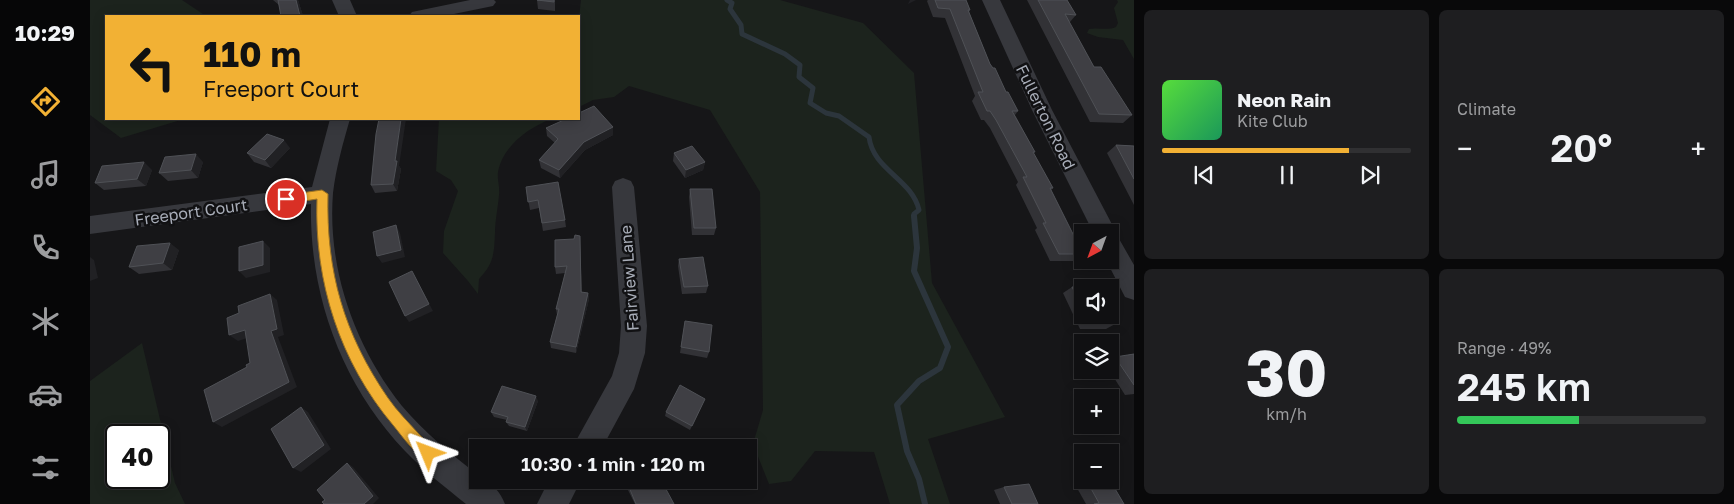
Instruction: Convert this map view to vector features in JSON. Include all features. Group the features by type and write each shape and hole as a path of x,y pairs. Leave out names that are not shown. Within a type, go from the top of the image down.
{"street":[{"path":"341,0 348,15"},
{"name":"Fullerton Road","path":"991,0 1042,110 1100,224"},
{"path":"423,15 487,2"},
{"path":"340,120 322,194 322,227 330,292 343,330 361,368 384,404 414,440 490,504"},
{"name":"Fairview Lane","path":"591,439 624,380 632,353 634,326 623,187"},
{"name":"Freeport Court","path":"90,224 143,219 322,194"},
{"path":"1119,261 1134,289"},
{"path":"552,504 561,489"}],"shaded area":[{"path":"90,0 182,0 204,15 105,15 105,120 181,120 121,138 90,115"},
{"path":"581,0 780,0 863,23 914,73 932,283 1005,417 928,439 950,504 890,504 874,452 815,451 791,481 769,484 757,454 757,439 754,439 763,410 760,192 710,110 629,86 614,97 593,100 580,106"},
{"path":"1117,0 1134,0 1134,59 1123,40 1098,37 1087,33 1089,29 1116,27 1118,23 1114,8 1118,2"},
{"path":"439,120 549,120 534,127 518,139 505,154 501,163 498,172 499,192 493,253 488,268 479,279 478,294 443,253 444,231 458,191 451,180 436,171"},
{"path":"142,343 161,424 105,424 105,489 170,489 170,462 175,483 185,504 90,504 90,381"}],"building":[{"path":"278,0 296,0 300,15 281,15"},
{"path":"537,0 554,0 554,2"},
{"path":"935,0 966,0 970,10 968,10 990,64 995,68 1006,92 1008,92 1018,111 1012,111 1053,188 1050,188 1074,236 1074,254 1059,254 1023,177 1027,177 996,120 990,111 987,111 978,92 983,92 950,9 938,8"},
{"path":"1038,0 1067,0 1076,15 1065,14 1094,67 1101,67 1132,115 1099,114"},
{"path":"594,106 613,127 584,142 559,170 539,160 558,139 546,128 564,120 580,120 580,113"},
{"path":"379,120 401,120 393,184 371,185"},
{"path":"267,134 284,140 265,160 247,153"},
{"path":"1116,145 1134,146 1134,179"},
{"path":"692,146 705,162 686,170 674,153"},
{"path":"196,154 191,170 159,173 165,157"},
{"path":"144,162 137,179 95,183 102,166"},
{"path":"558,182 565,220 542,223 538,200 528,202 526,187"},
{"path":"690,189 712,189 716,228 694,228"},
{"path":"396,225 401,250 377,256 373,232"},
{"path":"575,235 580,236 581,292 588,293 576,347 550,342 559,309 556,309 567,266 555,267 555,240 574,239"},
{"path":"263,241 263,265 239,271 239,247"},
{"path":"170,243 163,263 129,267 137,246"},
{"path":"703,257 708,286 684,287 679,259"},
{"path":"412,271 429,304 405,316 389,282"},
{"path":"270,294 277,329 271,331 289,382 213,422 204,390 247,367 246,365 250,363 245,330 229,335 227,318 239,313 238,306"},
{"path":"685,321 712,325 709,352 681,347"},
{"path":"1134,354 1134,385 1119,363 1119,356"},
{"path":"680,385 705,399 692,426 666,412"},
{"path":"502,386 536,396 525,427 506,422 508,417 491,412"},
{"path":"301,407 324,445 293,468 271,429"},
{"path":"347,463 373,496 364,504 324,504 322,502 325,500 317,490"},
{"path":"1029,484 1038,504 1012,504 1004,487"},
{"path":"630,489 666,489 674,504 636,504"},
{"path":"1091,489 1115,489 1124,504 1094,504 1099,503"}],"waterway":[{"path":"727,0 732,3 730,9 741,25 742,34 785,54 800,65 799,77 813,88 810,103 826,113 839,116 869,137 872,148 878,158 909,190 915,199 919,210 914,216"},
{"path":"914,216 917,248 914,271 948,347 940,368 919,381 897,405 907,451 919,479 925,504"}],"route":[{"path":"286,199 322,194 324,254 330,292 343,330 361,368 384,404 414,440 428,453"}]}
